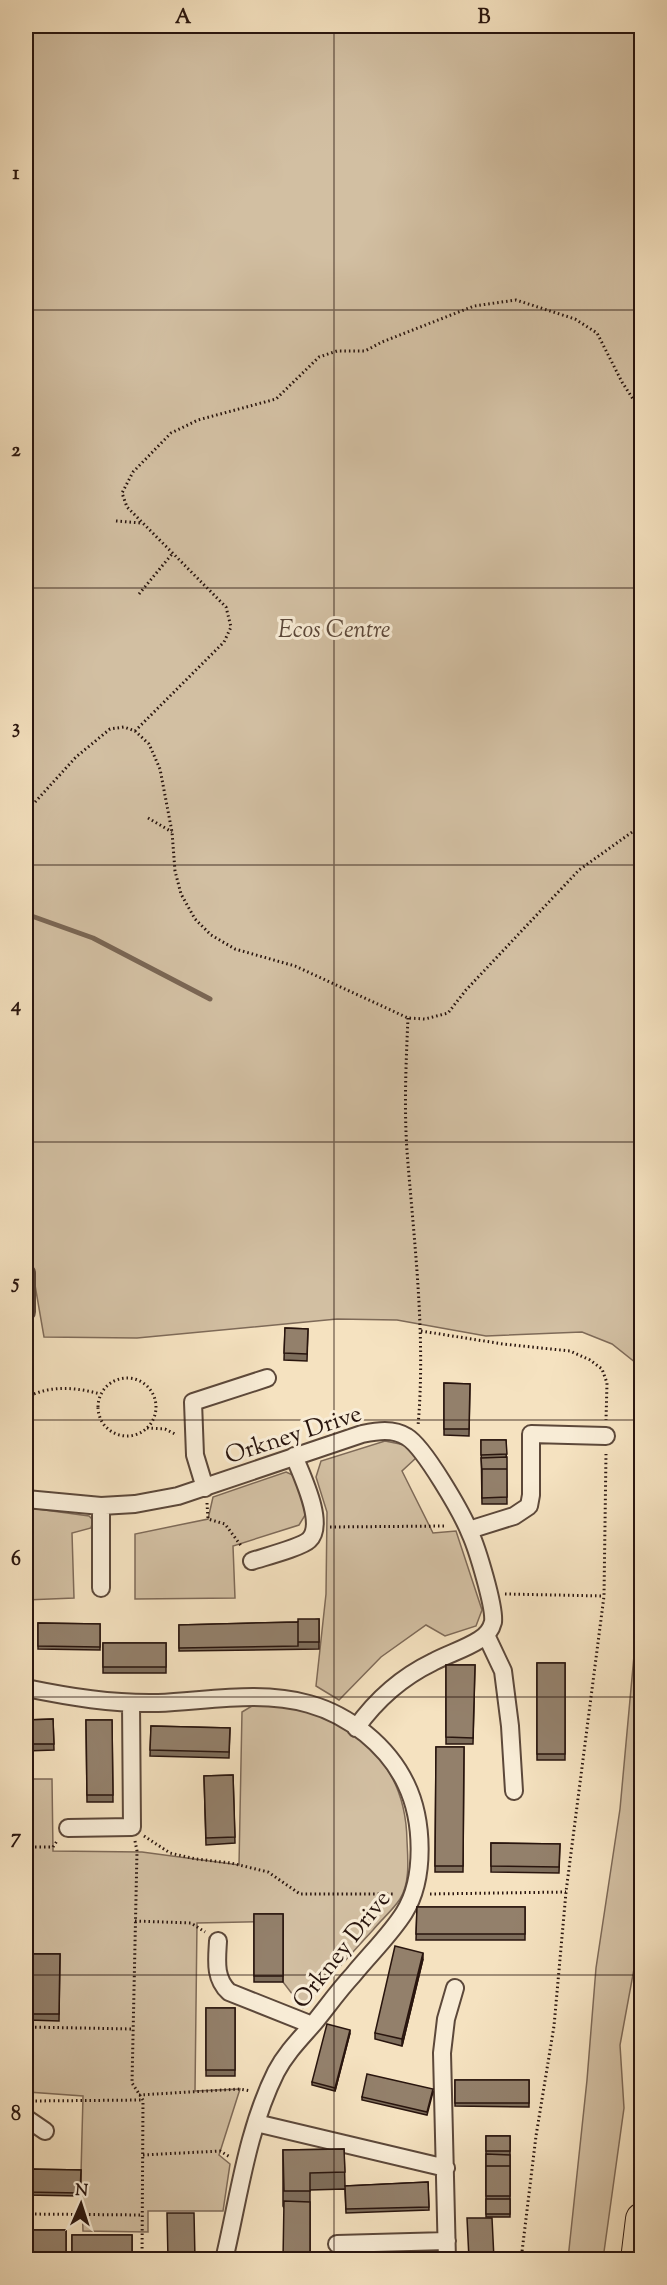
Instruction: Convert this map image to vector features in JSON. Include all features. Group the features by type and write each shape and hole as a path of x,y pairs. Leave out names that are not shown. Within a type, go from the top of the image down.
{"highway":[{"path":"637,2259 642,2219"}],"street":[{"path":"26,1273 26,1312"},
{"path":"205,1488 195,1455 193,1402 267,1378"},
{"name":"Orkney Drive","path":"26,1499 101,1506 135,1504 205,1488 294,1456 372,1432 398,1432 412,1441"},
{"path":"468,1528 514,1516 529,1506 531,1434 606,1436"},
{"path":"356,1728 374,1704 402,1681 430,1663 476,1642 486,1635 493,1620 468,1528 424,1453 412,1441"},
{"path":"252,1561 307,1542 312,1536 315,1528 313,1506 294,1456"},
{"path":"101,1506 101,1588"},
{"path":"486,1635 503,1671 510,1726 514,1791"},
{"name":"Orkney Drive","path":"26,1688 91,1700 131,1703 252,1697 280,1698 322,1708 371,1739 395,1764 414,1802 418,1823 419,1852 413,1894 390,1934 285,2057 266,2094 256,2123 244,2166 224,2259"},
{"path":"68,1828 132,1827 131,1703"},
{"path":"218,1941 218,1974 223,1986 229,1992 312,2025"},
{"path":"447,2259 442,2054 444,2027 455,1988"},
{"path":"26,2118 45,2131"},
{"path":"256,2123 446,2168"},
{"path":"337,2244 447,2241"}],"path":[{"path":"135,731 224,642 231,627 226,607 127,507 122,493 133,472 171,433 198,420 276,399 319,357 337,351 365,351 382,342 474,306 516,300 575,319 597,333 622,382 633,399 642,407"},
{"path":"116,521 143,523"},
{"path":"139,594 173,554"},
{"path":"26,812 76,757 110,729 124,727 135,731 149,744 160,769 172,832 175,871 181,894 195,920 211,935 235,950 296,966 408,1018 425,1018 448,1012 474,981 579,870 642,825"},
{"path":"148,818 172,832"},
{"path":"408,1018 405,1078 407,1149 421,1331 418,1426 412,1441"},
{"path":"421,1331 503,1344 570,1351 590,1360 602,1369 607,1383 604,1596 566,1892 554,2026 536,2136 521,2259"},
{"path":"131,1377 147,1386 156,1402 156,1411 147,1428 139,1434 129,1436 109,1431 98,1414 97,1404 105,1386 122,1378 131,1377"},
{"path":"26,1398 39,1390 82,1389 100,1394"},
{"path":"147,1428 165,1429 194,1443"},
{"path":"205,1488 208,1519 225,1524 252,1561"},
{"path":"315,1528 468,1528"},
{"path":"489,1599 508,1593 604,1596"},
{"path":"132,1827 170,1853 268,1872 300,1894 566,1892"},
{"path":"132,1827 137,1851 132,2083 143,2100 142,2259"},
{"path":"26,1847 53,1847 68,1828"},
{"path":"135,1921 191,1923 218,1941"},
{"path":"26,2027 133,2029"},
{"path":"139,2095 240,2089 266,2094"},
{"path":"26,2101 143,2100"},
{"path":"142,2155 220,2151 244,2166"},
{"path":"26,2214 142,2215"}],"green space":[{"name":"Ecos Centre","path":"26,26 641,26 641,1367 612,1344 582,1332 486,1336 397,1320 337,1319 137,1338 44,1337 26,1233"},
{"path":"385,1441 405,1445 416,1458 402,1471 433,1533 456,1531 482,1610 476,1626 445,1636 426,1625 381,1657 339,1700 316,1686 326,1594 327,1512 316,1477 321,1461"},
{"path":"286,1472 295,1476 307,1512 299,1525 233,1546 235,1598 135,1599 135,1534 208,1519 213,1497"},
{"path":"30,1508 89,1516 93,1520 91,1528 72,1533 74,1598 26,1600 26,1511"},
{"path":"641,1579 641,1931 620,2045 624,2108 603,2259 568,2259 596,1968 620,1809"},
{"path":"257,1703 289,1707 318,1715 340,1725 376,1754 389,1771 405,1815 408,1863 403,1893 394,1907 303,2008 283,1982 283,1921 197,1923 195,2091 240,2089 219,2155 230,2164 223,2211 148,2211 148,2232 83,2231 81,2174 83,2096 28,2092 26,2083 29,1960 26,1961 26,1779 52,1779 53,1851 142,1852 239,1865 242,1712"}],"building":[{"path":"285,1328 308,1329 307,1354 284,1353"},
{"path":"444,1383 470,1384 469,1429 444,1429"},
{"path":"481,1440 506,1440 507,1454 481,1455"},
{"path":"507,1457 507,1469 482,1469 482,1472 481,1458"},
{"path":"482,1469 507,1469 507,1497 482,1498"},
{"path":"298,1619 319,1619 319,1642 298,1642"},
{"path":"298,1622 298,1646 179,1648 179,1625"},
{"path":"38,1623 100,1624 100,1647 38,1646"},
{"path":"103,1643 166,1643 166,1667 103,1667"},
{"path":"537,1663 565,1663 565,1754 537,1754"},
{"path":"446,1665 475,1665 473,1738 446,1737"},
{"path":"53,1719 54,1744 26,1744 26,1720"},
{"path":"86,1720 112,1720 113,1795 87,1795"},
{"path":"151,1726 230,1728 229,1752 150,1750"},
{"path":"436,1747 464,1747 463,1866 435,1866"},
{"path":"233,1775 235,1837 206,1838 204,1776"},
{"path":"491,1843 560,1844 559,1867 491,1866"},
{"path":"417,1907 525,1907 525,1934 416,1934"},
{"path":"254,1914 283,1914 283,1976 254,1976"},
{"path":"395,1946 423,1953 402,2039 375,2033"},
{"path":"29,1954 60,1954 59,2014 29,2014"},
{"path":"206,2008 235,2008 235,2070 206,2070"},
{"path":"327,2024 350,2030 335,2088 312,2082"},
{"path":"367,2074 433,2089 427,2112 362,2097"},
{"path":"455,2080 529,2080 529,2103 455,2103"},
{"path":"486,2136 510,2136 510,2151 486,2151"},
{"path":"344,2149 345,2172 310,2173 310,2191 284,2191 283,2150"},
{"path":"486,2154 510,2155 510,2166 486,2166"},
{"path":"486,2166 510,2166 510,2196 486,2196"},
{"path":"26,2169 81,2170 80,2193 26,2192"},
{"path":"428,2182 429,2207 346,2209 345,2186"},
{"path":"486,2199 510,2199 510,2214 486,2214"},
{"path":"284,2201 310,2202 310,2259 283,2259"},
{"path":"167,2213 194,2213 195,2259 168,2259"},
{"path":"467,2218 492,2218 494,2259 469,2259"},
{"path":"26,2230 66,2230 66,2253 26,2253"},
{"path":"72,2235 132,2235 132,2255 72,2255"}],"waterway":[{"path":"26,914 93,938 210,999"}]}
